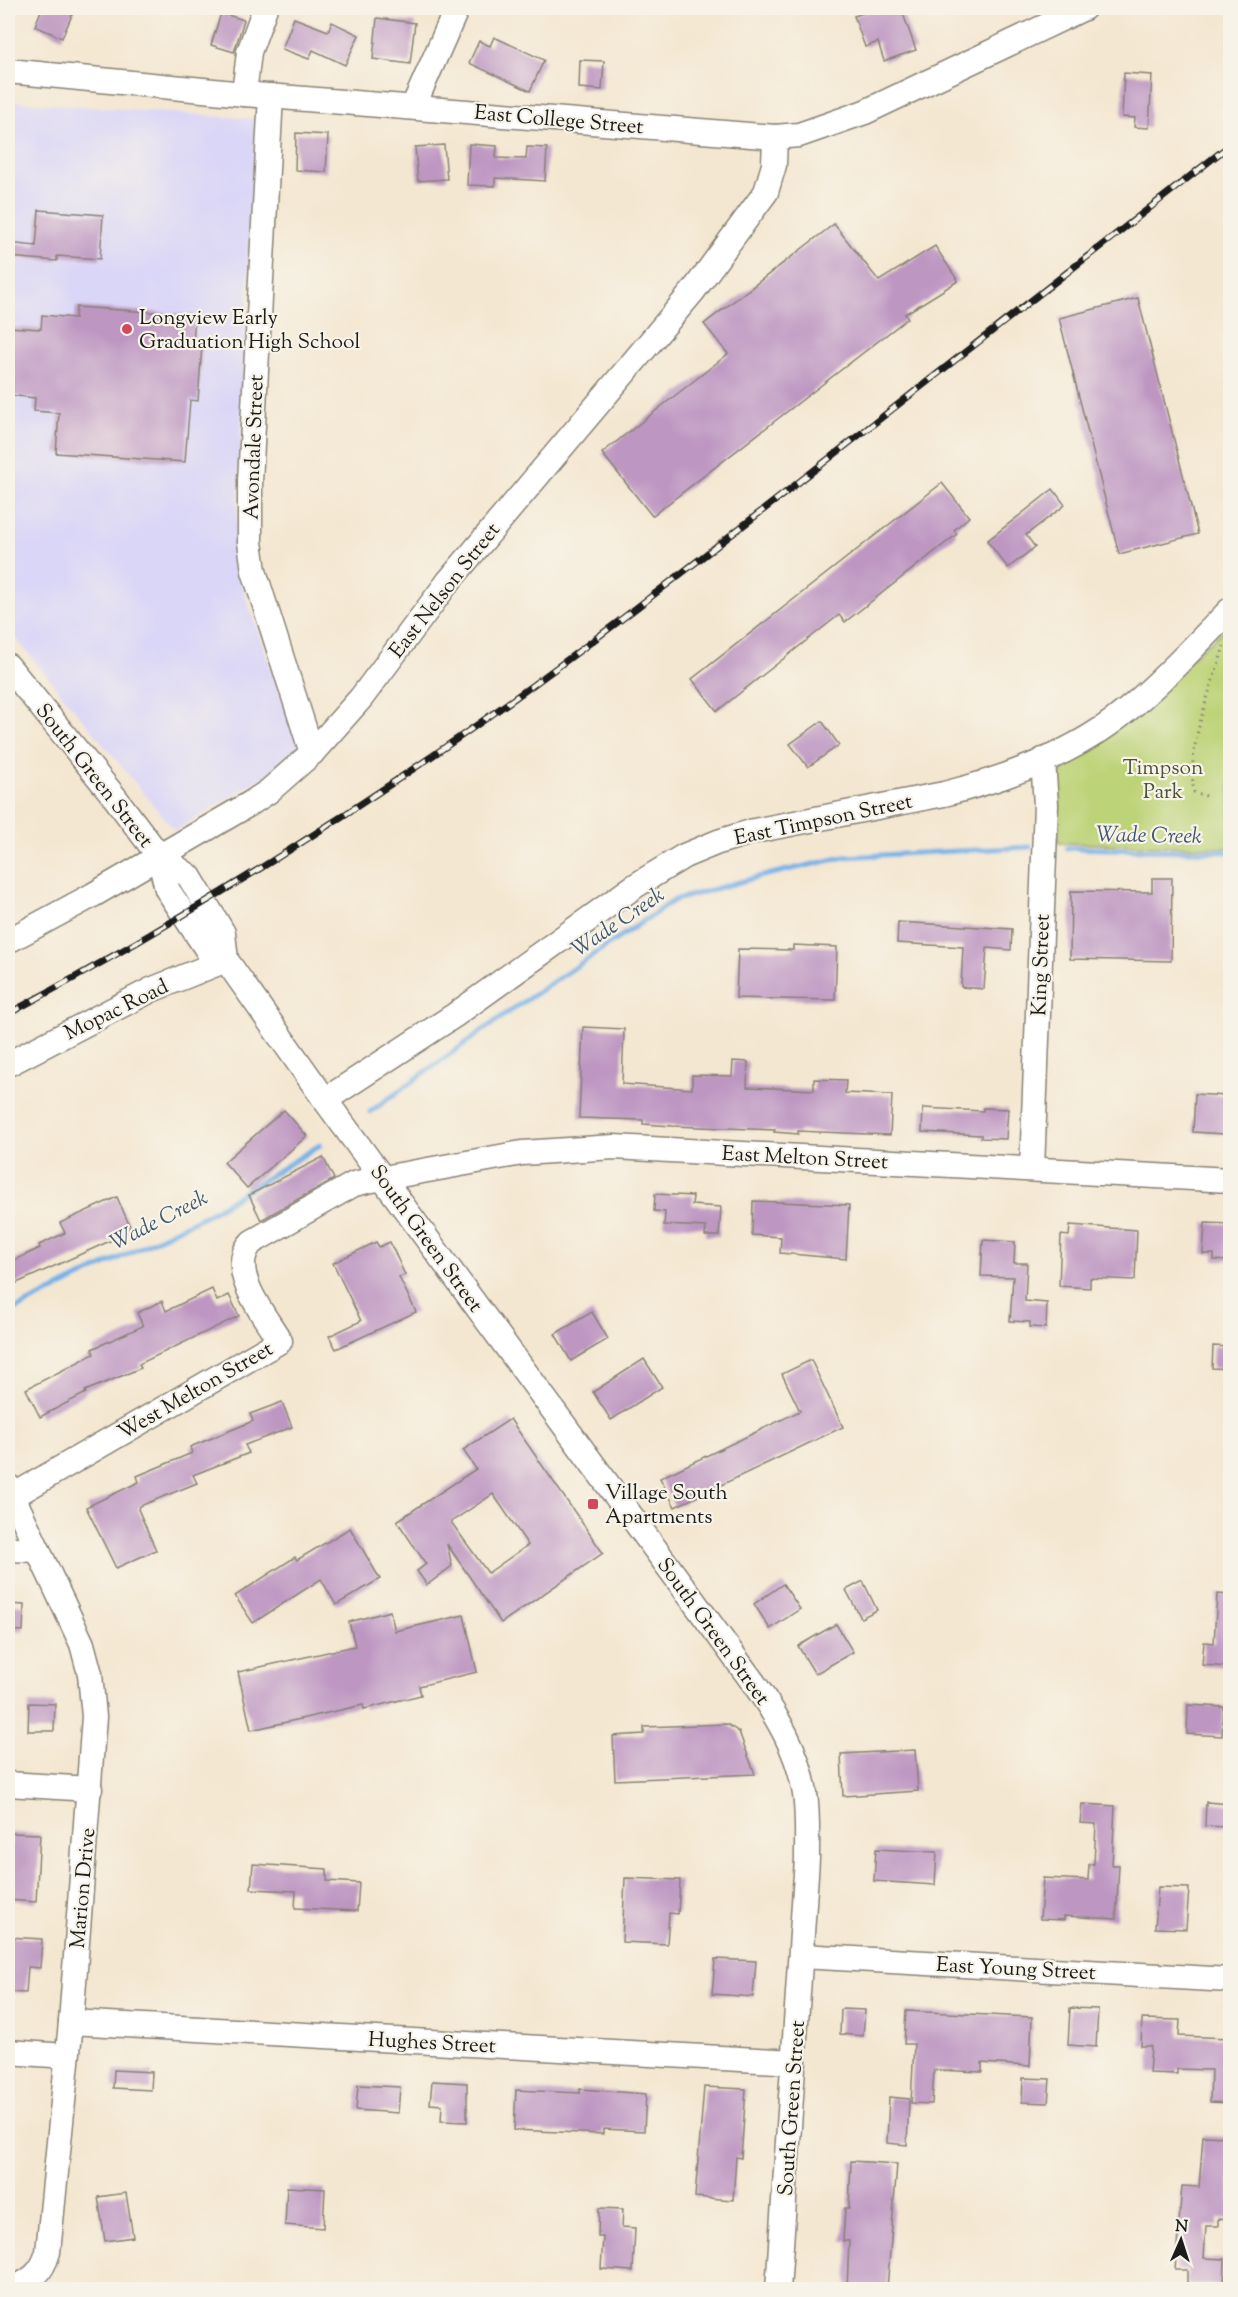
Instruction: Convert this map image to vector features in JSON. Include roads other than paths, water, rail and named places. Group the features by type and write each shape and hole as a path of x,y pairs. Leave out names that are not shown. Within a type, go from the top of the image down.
{"street":[{"path":"244,94 249,52 265,8"},
{"path":"413,107 457,8"},
{"name":"East College Street","path":"8,71 244,94 776,137 799,135 854,116 1084,8"},
{"name":"Avondale Street","path":"271,96 250,481 250,542 261,598 312,753"},
{"name":"East Nelson Street","path":"8,941 93,895 269,791 312,753 361,698 448,582 694,290 766,192 774,165 776,137"},
{"name":"East Timpson Street","path":"325,1100 455,1015 635,886 684,856 754,831 973,787 1043,760 1077,743 1124,712 1154,686 1230,610"},
{"name":"South Green Street","path":"8,666 113,795 159,856 189,876 223,933 226,960 325,1100 753,1682 794,1751 805,1794 807,1859 778,2289"},
{"name":"King Street","path":"1032,1169 1046,805 1043,760"},
{"name":"Mopac Road","path":"8,1064 151,990 226,960"},
{"name":"East Melton Street","path":"382,1177 522,1153 614,1147 1230,1180"},
{"name":"West Melton Street","path":"10,1491 280,1341 243,1278 243,1258 248,1245 354,1184 382,1177"},
{"name":"Marion Drive","path":"10,1491 76,1628 90,1674 94,1717 71,2022 48,2252 39,2274 11,2289"},
{"path":"8,1548 38,1550"},
{"path":"8,1784 90,1789"},
{"name":"East Young Street","path":"801,1956 1230,1980"},
{"name":"Hughes Street","path":"71,2022 794,2062"},
{"path":"8,2052 67,2056"}],"waterway":[{"name":"Wade Creek","path":"370,1112 507,1013 675,900 758,877 844,857 1030,847"},
{"name":"Wade Creek","path":"1067,848 1230,852"},
{"name":"Wade Creek","path":"8,1313 210,1213 320,1145"}],"railway":[{"path":"8,1014 240,881 409,772 508,703 681,574 1230,145"}],"place":[{"name":"Longview Early Graduation High School","path":"127,329"},
{"name":"Village South Apartments","path":"593,1504"}],"park label":[{"name":"Timpson Park","path":"1163,779"}]}
